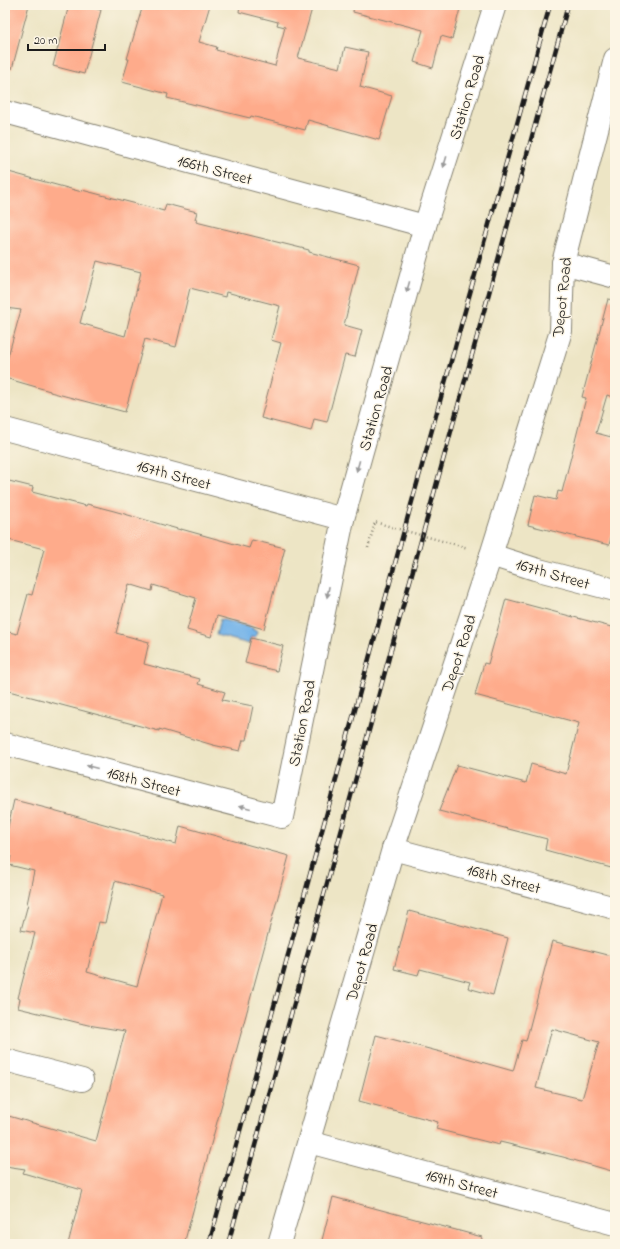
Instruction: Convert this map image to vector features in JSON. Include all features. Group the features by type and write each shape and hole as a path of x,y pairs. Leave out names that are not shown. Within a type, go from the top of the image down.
{"street":[{"name":"Station Road","path":"282,817 343,519 425,226 495,5"},
{"name":"Depot Road","path":"279,1244 393,849 491,555 561,331 563,262 615,59"},
{"name":"166th Street","path":"5,112 425,226"},
{"path":"563,262 615,277"},
{"name":"167th Street","path":"5,428 343,519"},
{"name":"167th Street","path":"491,555 535,569 615,590"},
{"name":"168th Street","path":"5,744 282,817"},
{"name":"168th Street","path":"393,849 615,908"},
{"path":"5,1060 82,1080"},
{"name":"169th Street","path":"309,1142 615,1224"}],"path":[{"path":"368,548 375,522 468,548"}],"water":[{"path":"220,619 253,628 253,630 257,631 255,638 251,637 249,644 216,635"}],"building":[{"path":"5,5 29,5 12,69 5,68"},
{"path":"69,5 84,5 101,10 84,74 53,66"},
{"path":"143,5 210,5 199,42 217,47 216,50 275,66 285,27 277,25 278,22 239,12 240,5 313,5 298,58 340,68 345,47 368,52 360,87 392,96 379,140 308,120 305,130 251,116 250,118 167,98 168,94 122,82 129,59 127,59"},
{"path":"354,5 461,5 452,39 441,36 433,68 414,62 423,30 353,12"},
{"path":"5,171 82,192 82,190 164,211 166,204 197,212 195,219 197,219 196,222 309,250 309,252 359,265 344,325 362,330 355,357 345,355 327,422 314,419 311,431 261,418 281,343 271,340 280,306 226,292 225,297 190,288 176,347 145,339 125,412 50,392 5,378 5,367 21,310 5,308","holes":["97,261 141,272 125,336 80,323"]},
{"path":"608,299 615,300 615,398 607,395 596,433 615,438 615,524 609,545 528,525 535,495 556,500 558,491 562,492 586,398 582,397"},
{"path":"5,480 33,487 32,492 86,506 87,504 249,548 252,540 285,548 264,629 217,616 211,637 187,630 196,598 153,585 152,591 129,584 116,633 149,642 144,664 200,679 198,684 225,692 222,700 253,706 246,740 243,740 240,751 5,690 5,631 17,634 28,594 32,595 44,549 5,539"},
{"path":"506,599 615,628 615,869 545,850 547,839 439,811 457,765 526,783 531,764 566,774 579,723 475,695 484,663 488,664"},
{"path":"251,638 283,646 277,671 245,663"},
{"path":"14,800 176,844 180,826 289,856 184,1244 68,1244 82,1190 23,1173 25,1169 5,1166 5,1115 96,1141 125,1031 88,1025 18,1008 20,999 18,998 35,933 21,930 28,904 34,871 9,865 11,856 5,854 5,840","holes":["115,881 162,894 137,986 87,972 99,922 105,923"]},
{"path":"409,911 508,938 493,995 468,988 470,982 420,969 418,975 394,969"},
{"path":"552,941 615,957 615,1172 563,1157 500,1142 499,1145 436,1129 438,1122 359,1101 376,1035 513,1071 522,1040 526,1041","holes":["552,1029 599,1042 582,1099 536,1088"]},
{"path":"333,1197 482,1237 481,1244 321,1244"}],"railway":[{"path":"209,1244 408,516 550,5"},
{"path":"228,1244 568,5"}]}
